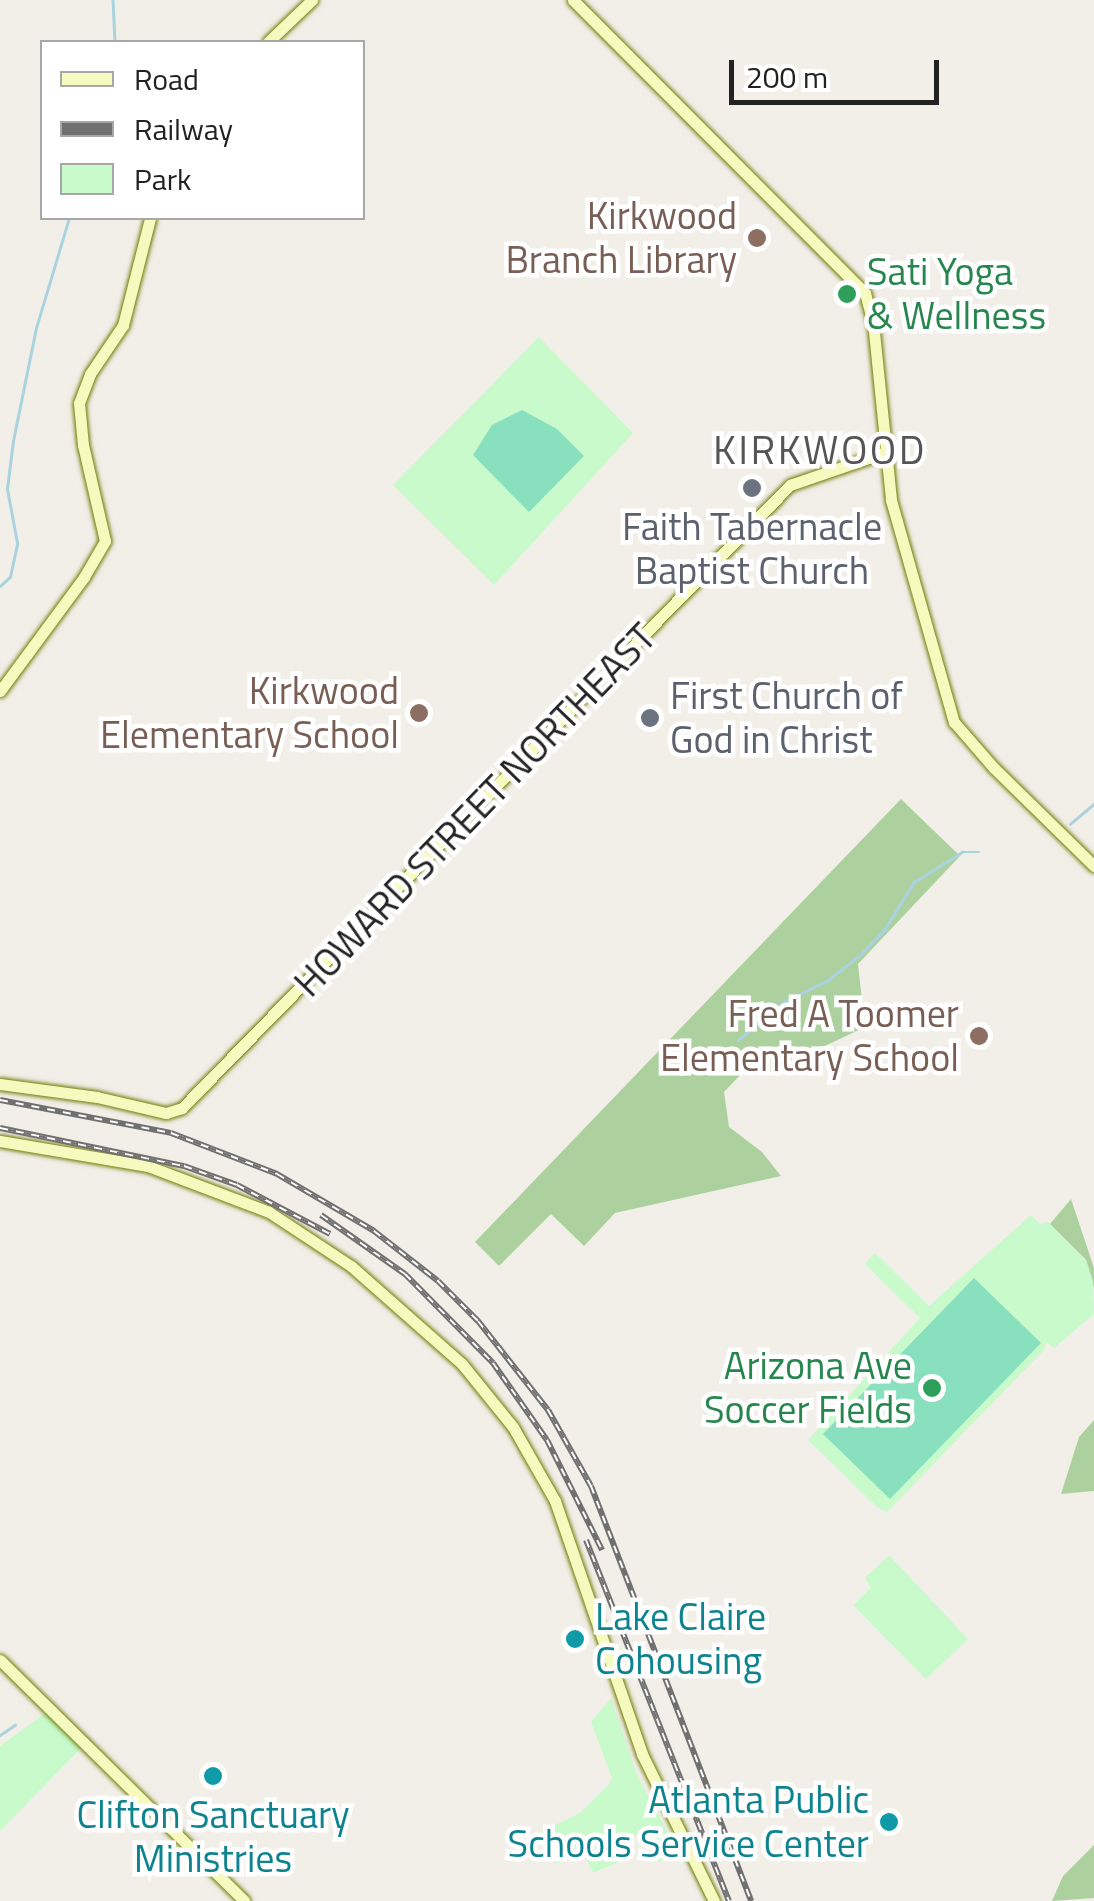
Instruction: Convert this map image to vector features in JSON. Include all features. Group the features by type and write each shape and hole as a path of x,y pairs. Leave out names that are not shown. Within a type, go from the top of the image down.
{"street":[{"path":"270,40 312,0"},
{"path":"572,0 865,293 873,322 891,500 954,722 994,768 1094,866"},
{"path":"0,690 84,578 106,540 83,445 79,403 90,374 123,325 149,220"},
{"name":"HOWARD STREET NORTHEAST","path":"0,1084 176,1112 196,1096 790,485 886,452"},
{"path":"0,1141 148,1166 269,1212 351,1266 462,1364 513,1427 555,1501 642,1754 714,1901"},
{"path":"0,1660 244,1901"}],"green space":[{"path":"539,337 633,433 494,585 393,485"},
{"path":"522,410 557,429 584,456 529,512 473,455 492,425"},
{"path":"901,799 960,856 858,964 865,1027 768,1073 747,1068 724,1092 729,1127 762,1152 781,1176 615,1213 584,1246 551,1214 499,1266 475,1242"},
{"path":"1071,1199 1094,1268 1094,1288 1086,1260 1050,1224"},
{"path":"1031,1215 1041,1225 1047,1221 1086,1260 1093,1281 1094,1314 1054,1348 1047,1342 1043,1351 887,1512 878,1508 808,1440 920,1318 865,1264 875,1253 929,1306"},
{"name":"Arizona Ave Soccer Fields","path":"974,1278 1041,1343 890,1499 823,1434"},
{"path":"1094,1420 1094,1491 1061,1494 1079,1437"},
{"path":"889,1555 968,1639 926,1679 853,1605 871,1588 865,1578"},
{"path":"611,1698 637,1775 678,1851 660,1862 638,1834 619,1845 621,1861 593,1873 584,1854 555,1864 541,1832 580,1813 609,1784 612,1778 591,1722"},
{"path":"48,1711 83,1746 0,1831 0,1746"},
{"path":"1094,1845 1094,1898 1052,1901 1063,1876"}],"waterway":[{"path":"113,0 115,40"},
{"path":"0,586 10,577 17,543 7,489 13,441 36,328 68,220"},
{"path":"1070,824 1094,804"},
{"path":"738,1040 783,1002 828,980 860,955 884,930 914,882 962,852 979,852"},
{"path":"0,1735 15,1725"}],"railway":[{"path":"0,1100 171,1133 277,1174 374,1231 438,1281 478,1321 548,1410 591,1486 751,1901"},
{"path":"0,1128 184,1166 237,1185 330,1234"},
{"path":"321,1215 405,1274 493,1363 547,1440 602,1550"},
{"path":"586,1540 729,1901"}],"place":[{"name":"Kirkwood Branch Library","path":"757,238"},
{"name":"Sati Yoga & Wellness","path":"847,294"},
{"name":"Faith Tabernacle Baptist Church","path":"752,488"},
{"name":"Kirkwood Elementary School","path":"419,713"},
{"name":"First Church of God in Christ","path":"650,718"},
{"name":"Fred A Toomer Elementary School","path":"979,1036"},
{"name":"Arizona Ave Soccer Fields","path":"932,1388"},
{"name":"Lake Claire Cohousing","path":"575,1639"},
{"name":"Clifton Sanctuary Ministries","path":"213,1776"},
{"name":"Atlanta Public Schools Service Center","path":"889,1822"}],"district":[{"name":"KIRKWOOD","path":"820,450"}]}
